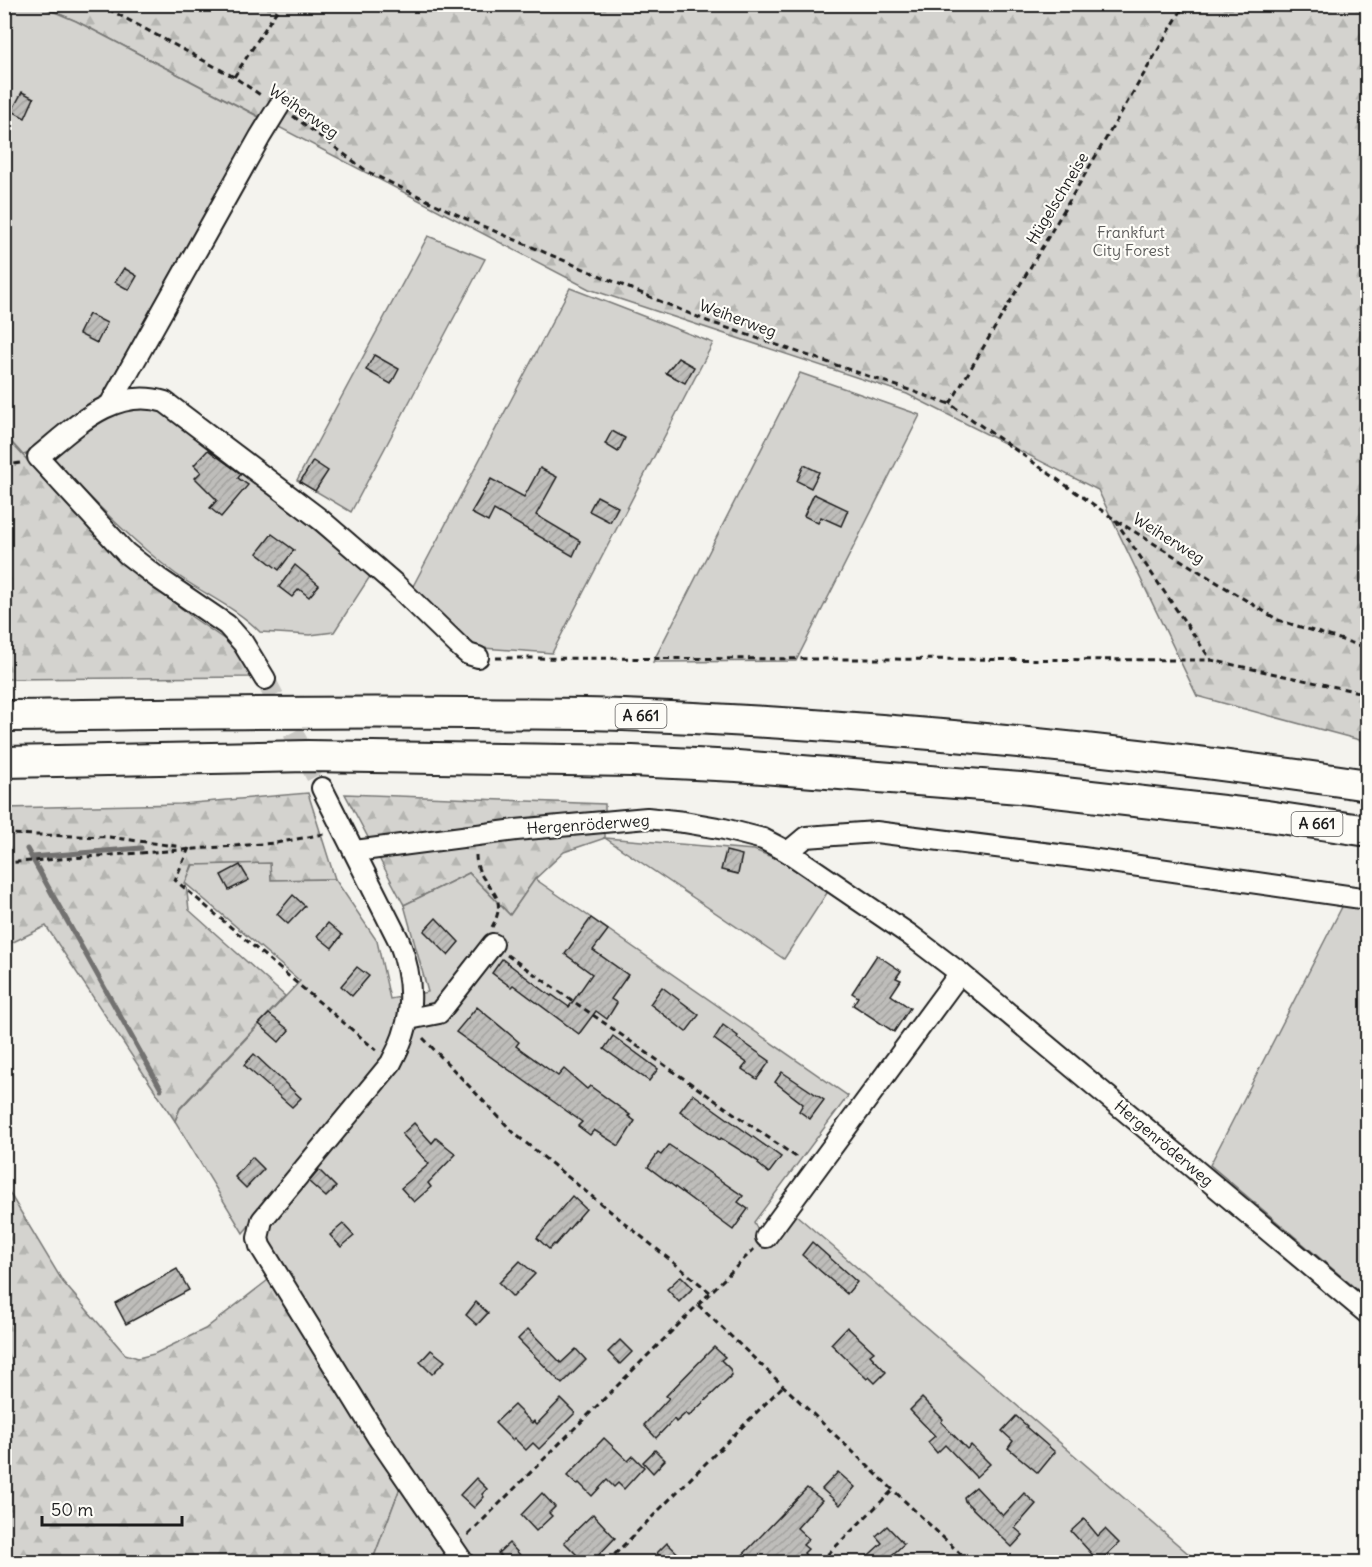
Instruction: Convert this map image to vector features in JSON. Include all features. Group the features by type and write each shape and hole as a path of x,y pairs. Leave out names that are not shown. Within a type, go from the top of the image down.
{"highway":[{"name":"A 661","path":"4,716 311,711 620,715 732,720 1028,743 1274,771 1368,785"},
{"name":"A 661","path":"4,762 308,756 632,761 1020,788 1267,816 1368,831"}],"street":[{"path":"111,404 279,106"},
{"path":"265,679 234,632 126,553 38,457 88,417 111,404 148,399 165,402 321,520 394,584 468,654 478,657"},
{"path":"322,788 355,851 405,957 411,991 409,1021 402,1042 391,1063 262,1220 258,1238 260,1246 377,1436 459,1556"},
{"name":"Hergenröderweg","path":"355,851 516,830 647,818 724,829 763,839 788,852 910,935 960,973 1368,1314"},
{"path":"788,852 806,837 876,832 1083,858 1368,899"},
{"path":"409,1021 439,1013 493,944"},
{"path":"766,1237 960,973"}],"path":[{"name":"Weiherweg","path":"99,4 234,77 279,106 368,172 473,222 707,321 950,404 1114,519 1278,620 1368,648"},
{"path":"234,77 281,4"},
{"name":"Hügelschneise","path":"950,404 1185,4"},
{"path":"1114,519 1211,660"},
{"path":"478,657 1211,660 1368,694"},
{"path":"4,864 276,843 344,831"},
{"path":"4,834 109,837 189,848"},
{"path":"476,835 476,861 479,873 499,900 497,917 490,934 493,944 815,1170"},
{"path":"189,848 175,880 391,1063"},
{"path":"409,1021 515,1134 711,1293"},
{"path":"459,1556 698,1305 766,1237"},
{"path":"698,1305 969,1563"},
{"path":"606,1563 783,1386"},
{"path":"820,1563 893,1490"}],"green space":[{"path":"5,5 38,5 76,21 259,117 102,396 34,452 23,455 5,435"},
{"name":"Frankfurt City Forest","path":"38,5 1367,5 1367,742 1197,696 1098,490 907,394 589,289 76,21"},
{"path":"428,236 485,259 351,512 297,480"},
{"path":"570,288 713,343 552,653 469,647 412,588"},
{"path":"800,373 920,415 796,661 653,662"},
{"path":"161,406 371,575 334,632 310,635 260,632 240,615 184,580 156,559 110,517 50,456 115,409"},
{"path":"4,435 116,556 192,617 234,646 252,677 5,679"},
{"path":"308,793 335,879 270,880 270,864 192,865 186,883 189,910 285,996 180,1108 175,1121 46,926 5,946 5,808 181,804"},
{"path":"345,794 605,804 605,838 564,852 535,879 510,915 469,873 404,905"},
{"path":"605,838 754,850 796,866 829,890 784,959"},
{"path":"270,863 271,880 335,879 377,941 390,999 428,992 404,905 469,873 510,915 535,879 848,1096 754,1222 759,1233 771,1245 795,1214 1198,1562 372,1562 406,1472 252,1222 243,1233 175,1121 180,1109 300,981 185,883 193,865"},
{"path":"1345,901 1367,905 1367,1298 1210,1165"},
{"path":"4,1184 63,1282 125,1354 138,1358 154,1354 205,1329 281,1270 406,1472 372,1562 5,1562"}],"building":[{"path":"22,92 34,98 25,118 12,111"},
{"path":"124,268 137,276 129,290 115,282"},
{"path":"89,314 107,323 97,343 79,334"},
{"path":"374,355 399,369 391,384 366,370"},
{"path":"678,358 694,367 685,383 666,373"},
{"path":"612,431 625,438 618,452 605,444"},
{"path":"208,450 241,474 238,478 248,485 221,517 210,508 217,500 195,478 201,472 194,465"},
{"path":"313,461 328,471 315,491 300,482"},
{"path":"804,465 819,472 811,488 797,481"},
{"path":"540,468 557,477 536,515 580,541 573,556 494,510 488,522 471,513 491,479 524,497"},
{"path":"814,494 848,510 841,526 821,517 818,523 804,516"},
{"path":"597,496 618,507 610,522 589,511"},
{"path":"272,534 294,550 279,570 257,553"},
{"path":"295,565 319,585 309,597 299,589 292,597 279,587"},
{"path":"726,851 742,855 738,874 721,870"},
{"path":"240,865 249,880 229,890 221,875"},
{"path":"293,895 305,906 288,924 277,914"},
{"path":"436,918 459,942 448,955 424,931"},
{"path":"591,918 608,930 593,950 628,975 611,999 617,1003 607,1019 596,1011 579,1034 513,985 511,987 492,973 502,959 569,1007 592,974 565,954"},
{"path":"328,923 342,935 332,948 317,936"},
{"path":"877,955 901,971 896,978 901,980 891,995 910,1008 894,1032 853,1005 858,997 852,993"},
{"path":"357,967 369,976 352,996 341,986"},
{"path":"662,987 699,1015 686,1032 650,1004"},
{"path":"477,1007 519,1042 516,1046 558,1076 564,1069 587,1089 590,1086 630,1115 628,1116 635,1121 619,1146 594,1130 590,1135 578,1126 582,1122 456,1032"},
{"path":"269,1014 289,1030 279,1042 259,1024"},
{"path":"723,1025 738,1036 737,1038 770,1061 757,1079 742,1069 747,1063 714,1039"},
{"path":"613,1036 658,1069 649,1081 604,1049"},
{"path":"254,1054 301,1098 292,1107 244,1065"},
{"path":"782,1072 824,1100 810,1119 799,1111 803,1104 775,1082"},
{"path":"693,1094 781,1157 769,1173 758,1164 759,1162 721,1138 720,1140 680,1111"},
{"path":"414,1123 432,1143 436,1138 456,1154 428,1183 431,1187 414,1202 401,1188 429,1164 402,1134"},
{"path":"669,1145 743,1196 738,1202 748,1209 733,1230 648,1167 658,1153 661,1155"},
{"path":"252,1157 264,1169 246,1188 235,1177"},
{"path":"319,1170 336,1187 326,1197 309,1182"},
{"path":"572,1196 586,1209 549,1249 537,1238"},
{"path":"343,1224 354,1236 341,1247 330,1235"},
{"path":"812,1242 857,1282 847,1294 802,1255"},
{"path":"520,1261 535,1274 513,1297 499,1283"},
{"path":"177,1269 189,1290 126,1324 115,1303"},
{"path":"681,1276 693,1288 679,1302 667,1289"},
{"path":"476,1302 488,1313 477,1325 466,1315"},
{"path":"847,1327 874,1352 870,1355 886,1372 875,1383 869,1377 867,1379 831,1344"},
{"path":"528,1329 561,1363 576,1349 586,1360 562,1384 518,1339"},
{"path":"620,1340 632,1352 620,1364 608,1352"},
{"path":"714,1347 725,1357 721,1360 730,1369 732,1375 689,1416 686,1413 676,1422 674,1419 656,1438 644,1425 669,1398 666,1396"},
{"path":"431,1350 445,1361 432,1374 420,1362"},
{"path":"922,1398 943,1419 941,1422 967,1449 971,1445 990,1464 976,1477 945,1445 937,1453 928,1442 935,1436 910,1410"},
{"path":"561,1399 575,1413 539,1449 533,1443 526,1450 495,1423 514,1405 532,1423 534,1421 537,1424"},
{"path":"1016,1416 1055,1452 1038,1473 1008,1448 1013,1441 1002,1431"},
{"path":"604,1438 628,1461 633,1456 644,1467 624,1489 618,1483 614,1487 607,1480 592,1496 579,1483 577,1485 567,1476"},
{"path":"655,1450 665,1460 653,1473 643,1462"},
{"path":"838,1472 855,1487 840,1505 822,1489"},
{"path":"476,1478 487,1489 482,1494 484,1497 474,1508 460,1495"},
{"path":"976,1487 1003,1516 1024,1493 1036,1504 1015,1528 1023,1535 1012,1547 965,1501 964,1497"},
{"path":"807,1488 822,1500 797,1528 809,1539 803,1545 808,1549 804,1553 813,1563 735,1563"},
{"path":"542,1493 555,1507 549,1513 552,1516 536,1531 521,1515"},
{"path":"593,1514 615,1538 591,1563 585,1563 564,1542"},
{"path":"1084,1519 1098,1536 1105,1529 1119,1543 1099,1562 1071,1531"},
{"path":"887,1526 904,1544 883,1563 860,1563 882,1543 876,1536"},
{"path":"509,1543 520,1555 512,1563 507,1563 498,1553"},
{"path":"667,1543 688,1563 666,1563 657,1553"}],"waterway":[{"path":"32,857 141,848"},
{"path":"27,849 161,1089"}],"tunnel":[{"path":"265,679 322,788"}]}
